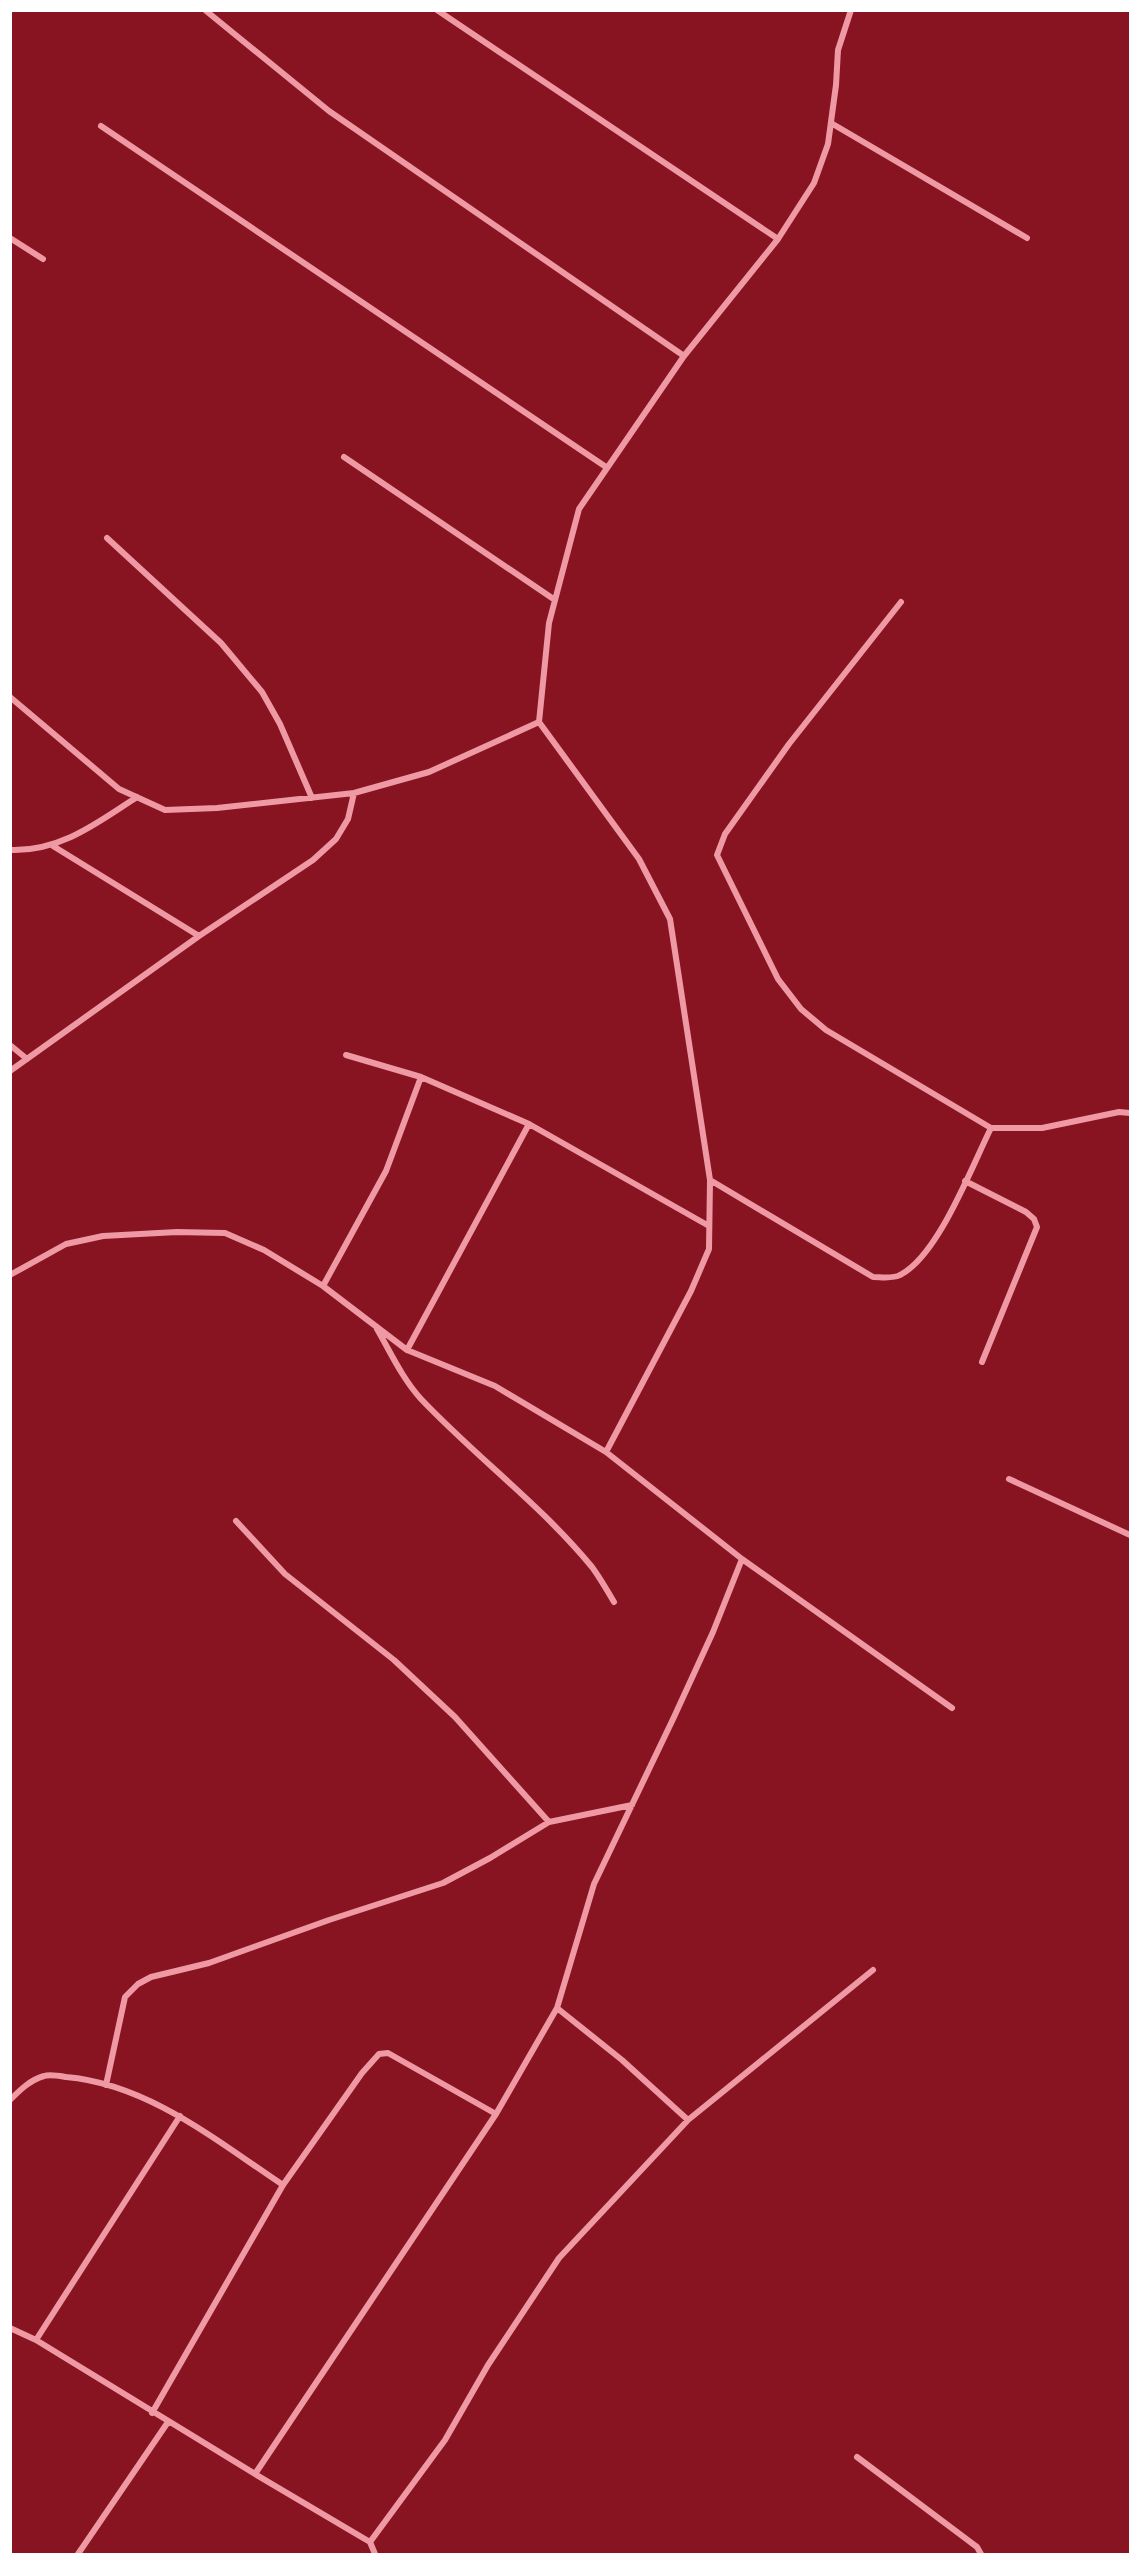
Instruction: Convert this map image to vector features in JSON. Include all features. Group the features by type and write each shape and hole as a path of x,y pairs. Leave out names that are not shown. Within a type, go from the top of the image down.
{"street":[{"path":"437,10 778,239"},
{"path":"606,1452 691,1291 709,1249 710,1180 670,919 639,859 539,722 549,623 579,509 684,356 778,239 814,183 828,144 838,50 851,10"},
{"path":"208,11 329,111 684,356"},
{"path":"831,123 1027,238"},
{"path":"101,126 606,467"},
{"path":"10,238 43,259"},
{"path":"344,457 555,600"},
{"path":"107,538 221,644 262,693 280,724 312,798"},
{"path":"901,602 789,744 725,834 717,855 778,979 801,1009 826,1030 991,1128 1042,1128 1119,1112 1131,1113"},
{"path":"12,700 119,789 165,810 217,808 354,793 429,772 539,722"},
{"path":"10,1071 199,936 313,860 336,838 348,819 354,793"},
{"path":"10,850 53,846 76,836 137,797"},
{"path":"53,846 199,936"},
{"path":"10,1045 27,1059"},
{"path":"346,1055 420,1077 529,1124 709,1226"},
{"path":"323,1286 386,1171 420,1077"},
{"path":"407,1350 529,1124"},
{"path":"710,1180 873,1277 898,1277 915,1265 936,1240 991,1128"},
{"path":"965,1181 1026,1212 1034,1219 1037,1227 982,1362"},
{"path":"10,1275 66,1244 103,1236 177,1232 225,1233 264,1250 323,1286 407,1350 495,1386 606,1452 742,1559 952,1708"},
{"path":"375,1326 401,1373 421,1398 521,1492 564,1537 593,1568 614,1602"},
{"path":"1009,1479 1131,1535"},
{"path":"236,1521 285,1574 394,1660 455,1717 549,1822"},
{"path":"255,2474 496,2114 557,2008 594,1884 713,1632 742,1559"},
{"path":"106,2085 125,1996 138,1984 151,1977 209,1963 329,1920 444,1883 549,1822 632,1805"},
{"path":"370,2542 445,2440 488,2365 559,2258 688,2120 873,1970"},
{"path":"557,2008 622,2060 688,2120"},
{"path":"152,2413 283,2185 362,2073 379,2054 388,2053 496,2114"},
{"path":"10,2100 24,2087 45,2075 81,2078 126,2091 180,2116 283,2185"},
{"path":"36,2340 180,2116"},
{"path":"10,2328 36,2340 152,2413 370,2542 375,2554"},
{"path":"78,2554 168,2422"},
{"path":"857,2457 977,2547 981,2554"}]}
